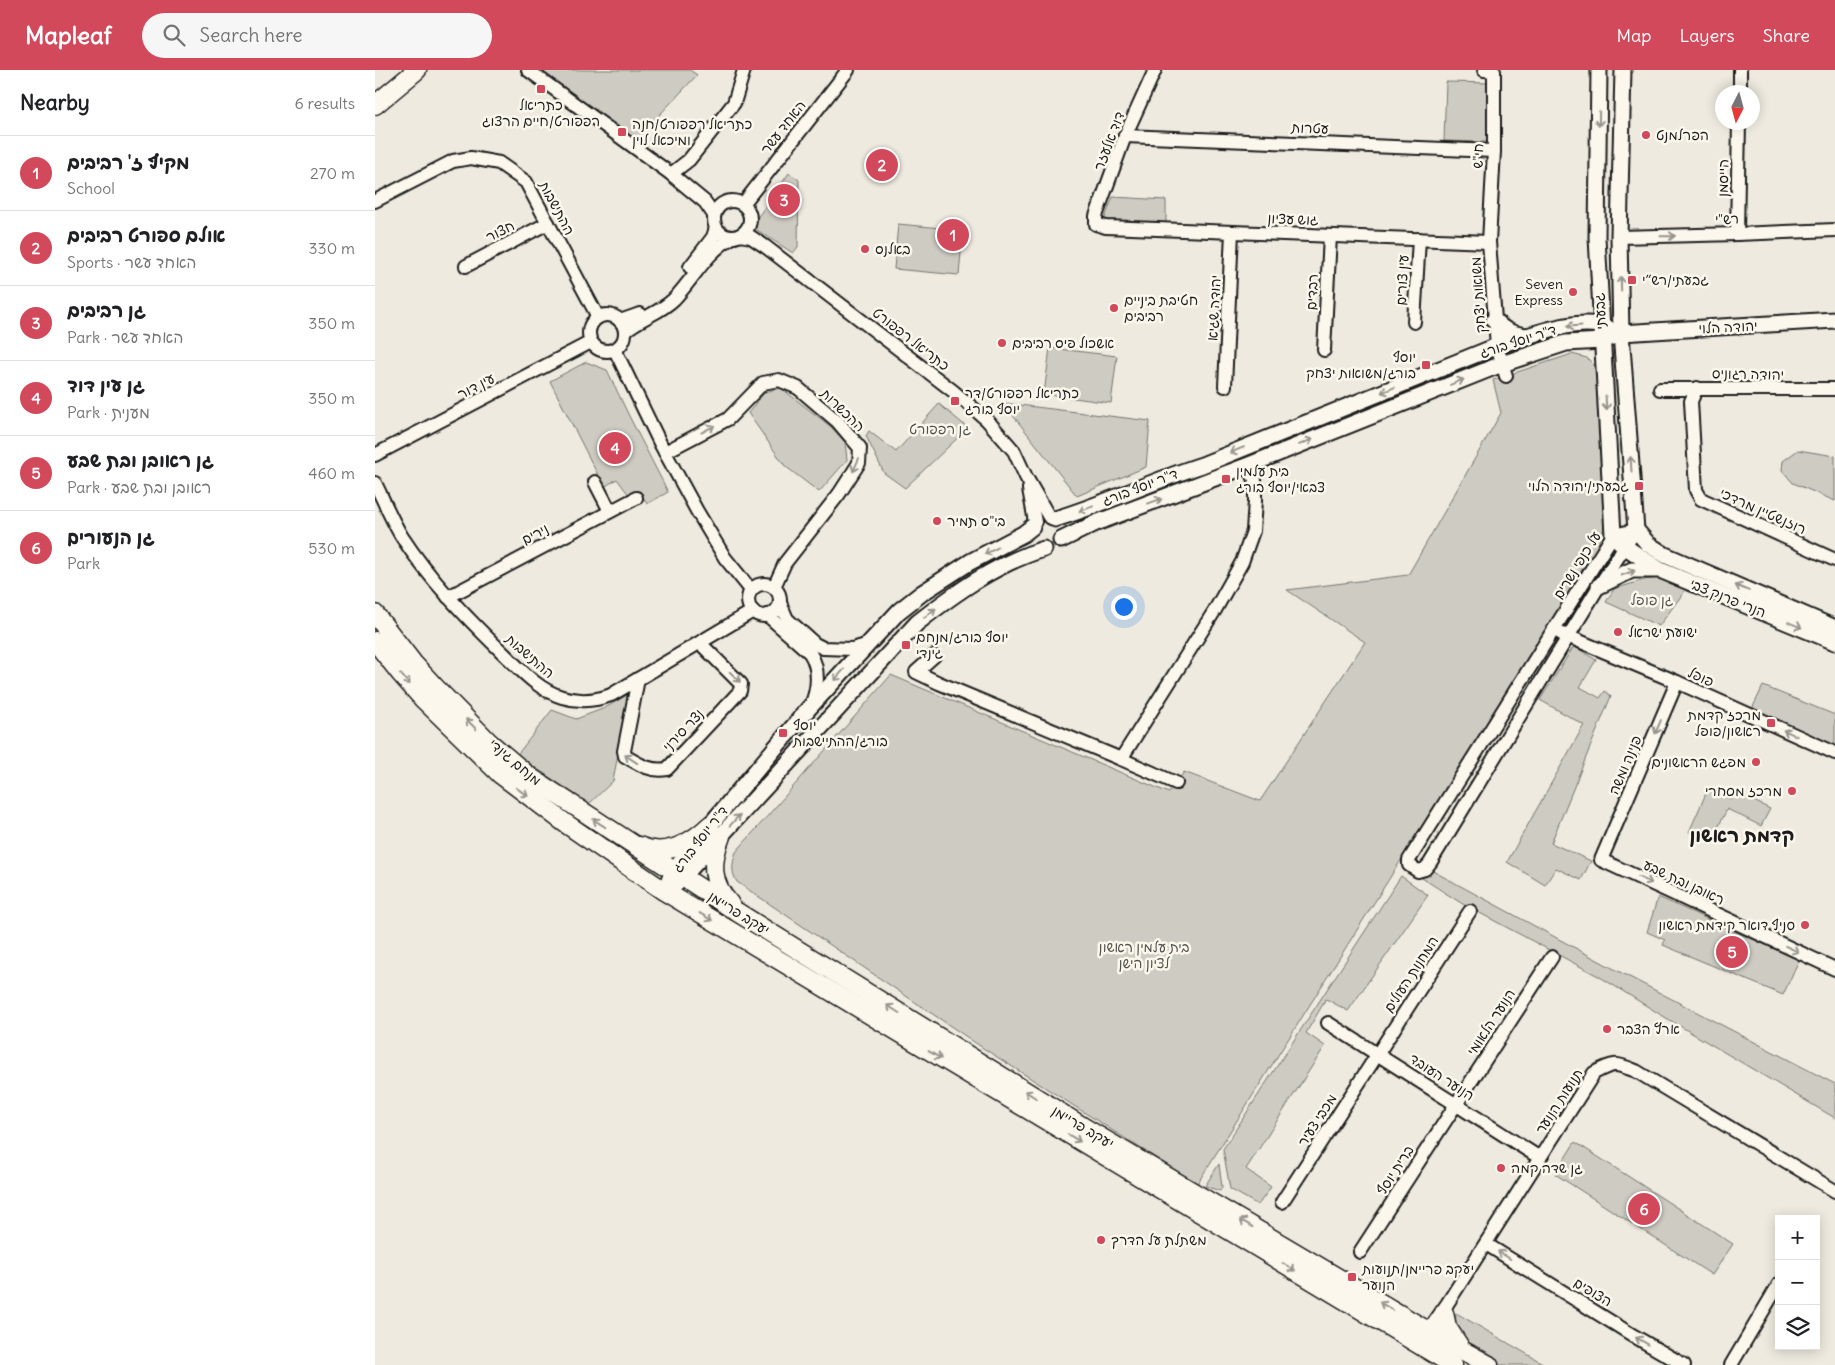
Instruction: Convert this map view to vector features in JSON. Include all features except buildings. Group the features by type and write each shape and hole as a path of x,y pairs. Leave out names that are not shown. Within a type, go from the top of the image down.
{"main road":[{"path":"375,105 417,70"},
{"path":"399,85 422,70"},
{"name":"מנחם גינדי","path":"375,614 413,663 511,762 530,777 678,875"},
{"name":"מנחם גינדי","path":"375,641 423,699 500,774 565,823 664,891"},
{"path":"622,839 643,848 668,850 716,830 714,860 716,879 722,896 737,912"},
{"name":"יעקב פריימן","path":"678,875 1085,1128 1406,1318 1453,1365"},
{"name":"יעקב פריימן","path":"664,891 1427,1337 1464,1351 1489,1365"},
{"path":"1406,1318 1422,1319 1437,1315 1445,1309"},
{"path":"1445,1309 1447,1327 1464,1351"}],"street":[{"path":"671,174 689,160 734,103 744,70"},
{"name":"האחד עשר","path":"743,204 848,70"},
{"name":"דוד אלעזר","path":"1096,224 1096,216 1125,136 1155,70"},
{"name":"חי\"ש","path":"1489,70 1494,151 1489,242"},
{"name":"גבעתי","path":"1599,70 1597,237 1613,535"},
{"name":"גבעתי","path":"1623,70 1619,237 1621,333 1636,530"},
{"path":"1740,70 1740,85"},
{"path":"530,71 671,174 694,193 712,202 723,234 741,233"},
{"name":"הייסמן","path":"1737,234 1739,130"},
{"name":"עטרות","path":"1125,136 1494,151"},
{"name":"ההתישבות","path":"375,201 453,161 471,158 499,163 526,182 598,318"},
{"path":"734,200 747,207 751,217 741,233 720,244 669,303 633,324 623,326 636,316 660,303 681,280 713,237 717,216 734,200"},
{"name":"חצור","path":"466,266 548,223"},
{"name":"גוש עציון","path":"1096,224 1105,227 1489,242"},
{"name":"רש\"י","path":"1619,237 1835,230"},
{"name":"יהודה שגיא","path":"1225,386 1232,232"},
{"name":"כתריאל רפפורט","path":"741,233 759,242 953,391 987,420 1014,451 1043,521"},
{"name":"רבדים","path":"1324,350 1330,236"},
{"name":"עין צורים","path":"1414,322 1419,239"},
{"name":"משואות יצחק","path":"1489,242 1497,346 1504,370"},
{"path":"610,315 623,326 623,342 615,350 604,351 594,346 591,342 589,337 591,326 598,318 610,315"},
{"path":"1494,320 1510,333 1528,336"},
{"name":"יהודה הלוי","path":"1621,333 1835,320"},
{"name":"ד\"ר יוסף בורג","path":"664,891 716,830 809,708 866,645 899,611 922,593 970,562 1023,534 1043,521 1081,511 1174,473 1202,465 1497,346 1569,325 1601,324 1621,333"},
{"name":"ד\"ר יוסף בורג","path":"1061,540 1096,523 1504,370 1566,343 1602,341 1621,333"},
{"name":"עין דור","path":"375,455 591,342"},
{"path":"1566,343 1585,350 1594,356 1604,367"},
{"path":"615,350 665,452 725,558 751,590"},
{"name":"ההכשרות","path":"665,452 728,419 763,383 779,380 798,388 837,422 861,448 859,463 839,494 785,563 774,587"},
{"name":"רוזנשטיין מרדכי","path":"1697,388 1691,400 1696,490 1701,499 1835,560"},
{"name":"יהודה רגוניס","path":"1660,389 1835,390"},
{"path":"1121,760 1215,610 1242,562 1253,531 1255,480 1249,465"},
{"path":"595,482 610,511"},
{"name":"ההתישבות","path":"375,483 401,536 423,569 483,634 537,685 561,697 584,701 600,699 753,611"},
{"name":"נירים","path":"448,597 636,498"},
{"path":"1043,521 1061,526 1063,536 1061,540 1054,547 1044,549 1039,547 1031,536 1043,521"},
{"name":"על כנפי נשרים","path":"1636,530 1568,636 1430,863 1425,869 1418,871 1409,865 1409,860 1613,535 1636,530"},
{"name":"הנרי פרנק צבי","path":"1636,530 1648,544 1665,555 1835,628"},
{"path":"1613,535 1624,546"},
{"name":"הנרי פרנק צבי","path":"1624,546 1661,570 1835,642"},
{"name":"ד\"ר יוסף בורג","path":"716,830 917,623 939,606 994,570 1018,558 1044,549"},
{"path":"1599,586 1632,570 1661,570"},
{"path":"780,603 775,611 767,616 761,616 753,611 748,603 749,594 751,590 759,585 764,584 774,587 779,594 780,603 787,619 815,644 823,648 852,649 866,645"},
{"path":"767,616 811,653 815,661 817,683 814,698 809,708"},
{"name":"פופל","path":"1554,630 1677,682 1835,753"},
{"name":"נצר סירני","path":"638,678 624,751 625,756 647,768 657,771 667,769 740,691 741,684 700,643"},
{"path":"934,656 916,672 1176,783"},
{"name":"פנינה ומשה","path":"1601,860 1677,682"},
{"name":"ראובן ובת שבע","path":"1601,860 1835,969"},
{"name":"המחנות העולים","path":"1377,1054 1470,911"},
{"name":"הנוער הלאומי","path":"1456,1104 1552,957"},
{"name":"הנוער העובד","path":"1328,1023 1540,1158"},
{"name":"מכבי צעיר","path":"1282,1202 1377,1054"},
{"name":"תנועות הנוער","path":"1427,1337 1594,1073 1606,1066 1617,1064 1636,1071 1833,1185"},
{"name":"ברית יוסף","path":"1360,1252 1456,1104"},
{"name":"הצופים","path":"1485,1244 1684,1365"},
{"path":"1731,1365 1775,1291"}],"green space":[{"path":"540,70 690,70 697,75 635,141"},
{"path":"1446,82 1491,83 1489,142 1444,141"},
{"path":"789,173 799,180 798,247 793,253 757,230 755,221"},
{"path":"1113,197 1166,200 1166,224 1104,220"},
{"path":"898,224 963,230 959,275 894,269"},
{"path":"1050,348 1117,356 1111,403 1044,394"},
{"name":"בית עלמין ראשון לציון הישן","path":"1572,354 1587,358 1597,368 1604,528 1595,552 1197,1184 986,1050 737,882 733,868 736,852 891,675 1169,793 1184,772 1260,801 1365,642 1287,590 1408,575 1501,413 1493,380"},
{"path":"586,362 607,370 668,492 647,504 640,491 629,495 617,479 604,487 550,381"},
{"path":"781,388 830,426 845,442 847,460 819,492 785,466 748,413 765,392"},
{"path":"1003,403 1150,421 1146,467 1077,496"},
{"name":"גן רפפורט","path":"939,404 968,428 905,488 884,473 866,436 869,431 896,452"},
{"path":"1798,450 1835,456 1835,501 1793,483 1782,470 1783,461"},
{"name":"גן פופל","path":"1658,578 1687,588 1659,626 1606,602 1614,589"},
{"path":"1574,646 1596,660 1580,687 1600,698 1605,691 1611,696 1551,843 1591,861 1581,880 1556,868 1545,885 1507,862 1584,725 1540,700"},
{"path":"1763,686 1835,715 1835,745 1752,709"},
{"path":"629,694 613,781 589,804 517,755 552,710 576,719 605,708"},
{"path":"1708,789 1731,799 1736,792 1770,809 1761,826 1727,809 1711,842 1689,832"},
{"path":"1429,869 1616,970 1835,1084 1835,1118 1600,977 1461,903 1422,878"},
{"path":"1401,876 1428,895 1348,1011 1326,999 1306,1033 1325,1046 1246,1169 1271,1187 1258,1205 1230,1189 1223,1149"},
{"path":"1658,897 1799,960 1783,995 1663,945 1665,940 1647,932"},
{"path":"1575,1142 1733,1244 1712,1275 1555,1174"},
{"path":"1219,1164 1222,1187 1220,1191 1205,1186"},
{"path":"1456,1313 1546,1365 1489,1365 1455,1332"}],"place":[{"name":"כתריאל רפפורט/חיים הרצוג","path":"541,89"},
{"name":"כתריאל רפפורט/חנה ומיכאל לוין","path":"622,132"},
{"name":"הפרלמנט","path":"1646,135"},
{"name":"אולם ספורט רביבים","path":"882,165"},
{"name":"גן רביבים","path":"784,200"},
{"name":"מקיף ז' רביבים","path":"953,235"},
{"name":"באלנס","path":"865,249"},
{"name":"גבעתי/רש״י","path":"1632,280"},
{"name":"Seven Express","path":"1573,292"},
{"name":"חטיבת ביניים רביבים","path":"1114,308"},
{"name":"אשכול פיס רביבים","path":"1002,343"},
{"name":"יוסף בורג/משואות יצחק","path":"1426,365"},
{"name":"כתריאל רפפורט/דר יוסף בורג","path":"955,401"},
{"name":"גן עין דוד","path":"615,448"},
{"name":"בית עלמין צבאי/יוסף בורג","path":"1226,479"},
{"name":"גבעתי/יהודה הלוי","path":"1639,486"},
{"name":"בי\"ס תמיר","path":"937,521"},
{"name":"ישועת ישראל","path":"1618,632"},
{"name":"יוסף בורג/מנחם גינדי","path":"906,645"},
{"name":"מרכז קדמת ראשון/פופל","path":"1771,723"},
{"name":"יוסף בורג/ההתיישבות","path":"783,733"},
{"name":"מפגש הראשונים","path":"1756,762"},
{"name":"מרכז מסחרי","path":"1792,791"},
{"name":"סניף דואר קידמת ראשון","path":"1805,925"},
{"name":"גן ראובן ובת שבע","path":"1732,952"},
{"name":"ארץ הצבר","path":"1607,1029"},
{"name":"גן שדה קמה","path":"1501,1168"},
{"name":"גן הנעורים","path":"1644,1209"},
{"name":"משתלת על הדרך","path":"1101,1240"},
{"name":"יעקב פריימן/תנועות הנוער","path":"1352,1277"}],"district":[{"name":"קדמת ראשון","path":"1742,835"}]}
